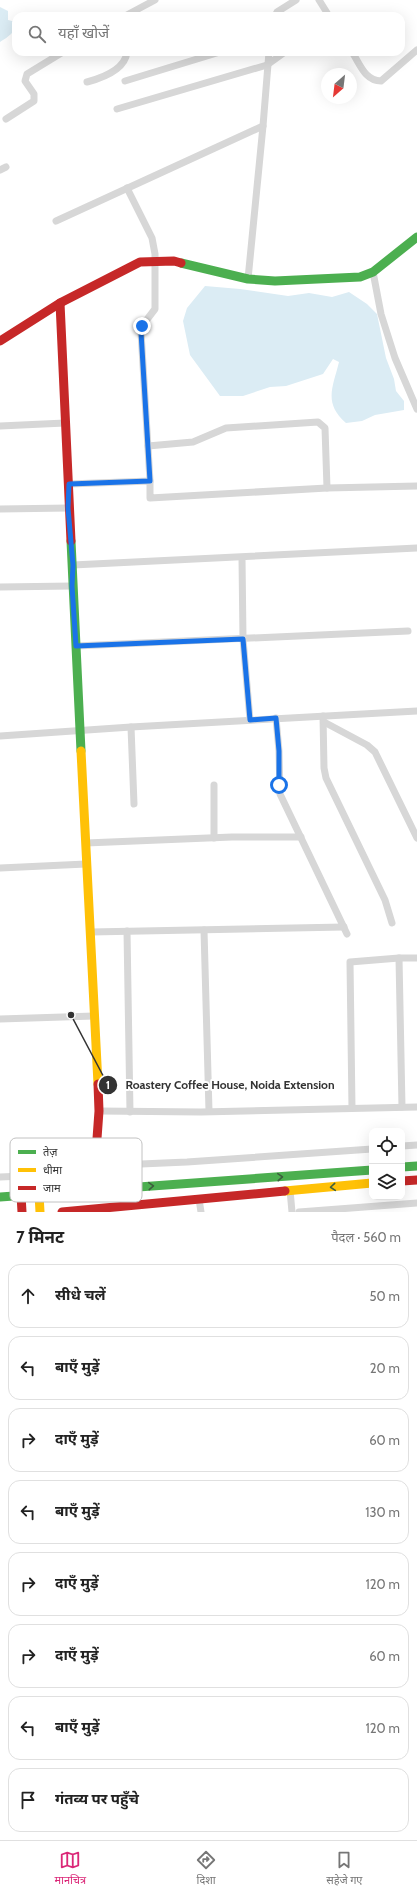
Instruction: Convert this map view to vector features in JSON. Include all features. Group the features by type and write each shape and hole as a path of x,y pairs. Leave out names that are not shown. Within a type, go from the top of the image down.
{"street":[{"path":"133,12 155,0"},
{"path":"277,12 296,0"},
{"path":"319,0 326,12"},
{"path":"355,56 368,77 374,81 380,81 417,50"},
{"path":"6,119 34,101 34,94 25,81 27,74 56,56"},
{"path":"87,82 100,79 117,68 123,62 125,56"},
{"path":"125,81 207,56"},
{"path":"248,278 264,126 268,56"},
{"path":"116,109 267,65 279,56"},
{"path":"56,221 264,126"},
{"path":"127,188 152,238 155,260 155,309 142,326 141,332 150,498 327,488 417,486"},
{"path":"0,341 60,303 140,262 155,260 174,261 248,278 275,280 340,278 360,276 374,272 417,237"},
{"path":"374,272 381,314 395,358 417,409"},
{"path":"60,303 69,484 68,508 73,565 72,586 81,730 86,864 91,932 99,1111 97,1138"},
{"path":"148,446 193,442 226,428 318,422 325,428 327,488"},
{"path":"0,426 65,423"},
{"path":"69,484 150,481"},
{"path":"0,509 68,508"},
{"path":"73,565 242,558 417,548"},
{"path":"242,558 243,639 250,720"},
{"path":"0,587 72,586"},
{"path":"76,646 408,631"},
{"path":"0,736 276,718 324,719 417,711"},
{"path":"276,718 279,751 280,794 347,934"},
{"path":"324,719 367,745 375,752 417,838"},
{"path":"324,719 324,768 326,778 385,900 392,922"},
{"path":"131,727 134,804"},
{"path":"214,785 214,838"},
{"path":"86,843 214,838 301,837"},
{"path":"0,868 86,864"},
{"path":"91,932 344,927"},
{"path":"204,930 209,1111"},
{"path":"127,931 130,1112"},
{"path":"399,958 402,1107"},
{"path":"352,1108 350,962 417,958"},
{"path":"0,1019 94,1016"},
{"path":"99,1111 209,1111 417,1106"},
{"path":"405,1146 417,1145"},
{"path":"142,1164 369,1149"},
{"path":"405,1167 417,1166"},
{"path":"142,1187 369,1170"},
{"path":"0,1178 10,1177"},
{"path":"405,1181 417,1180"},
{"path":"62,1212 369,1183"},
{"path":"290,1190 292,1212"},
{"path":"0,1197 10,1196"},
{"path":"199,1199 201,1212"},
{"path":"21,1202 22,1212"},
{"path":"39,1202 40,1212"},
{"path":"299,1212 417,1202"}],"shaded area":[{"path":"0,7 8,11 8,20 12,21 12,32 0,42"},
{"path":"205,286 240,289 288,296 309,293 332,297 349,292 367,304 377,314 386,358 394,379 396,391 404,401 404,410 375,415 362,421 346,423 334,409 332,402 333,387 339,362 333,359 323,374 286,386 270,387 243,396 220,396 190,355 183,321 187,308"}],"traffic: fast":[{"path":"181,263 248,279 275,281 360,277 373,272 417,237"},
{"path":"71,541 81,751"},
{"path":"405,1167 417,1166"},
{"path":"142,1187 369,1170"},
{"path":"0,1197 10,1196"}],"traffic: slow":[{"path":"81,751 98,1084"},
{"path":"285,1191 369,1183"},
{"path":"39,1202 40,1212"}],"traffic: jam":[{"path":"0,341 60,303 140,262 174,261 181,263"},
{"path":"60,303 71,541"},
{"path":"97,1138 99,1111 98,1084"},
{"path":"405,1181 417,1180"},
{"path":"62,1212 285,1191"},
{"path":"21,1202 22,1212"}],"place":[{"name":"Roastery Coffee House, Noida Extension","path":"71,1015"}],"route":[{"path":"142,326 141,332 150,481 69,484 68,508 73,565 72,586 76,646 243,639 250,720 276,718 279,751 279,785"}]}
